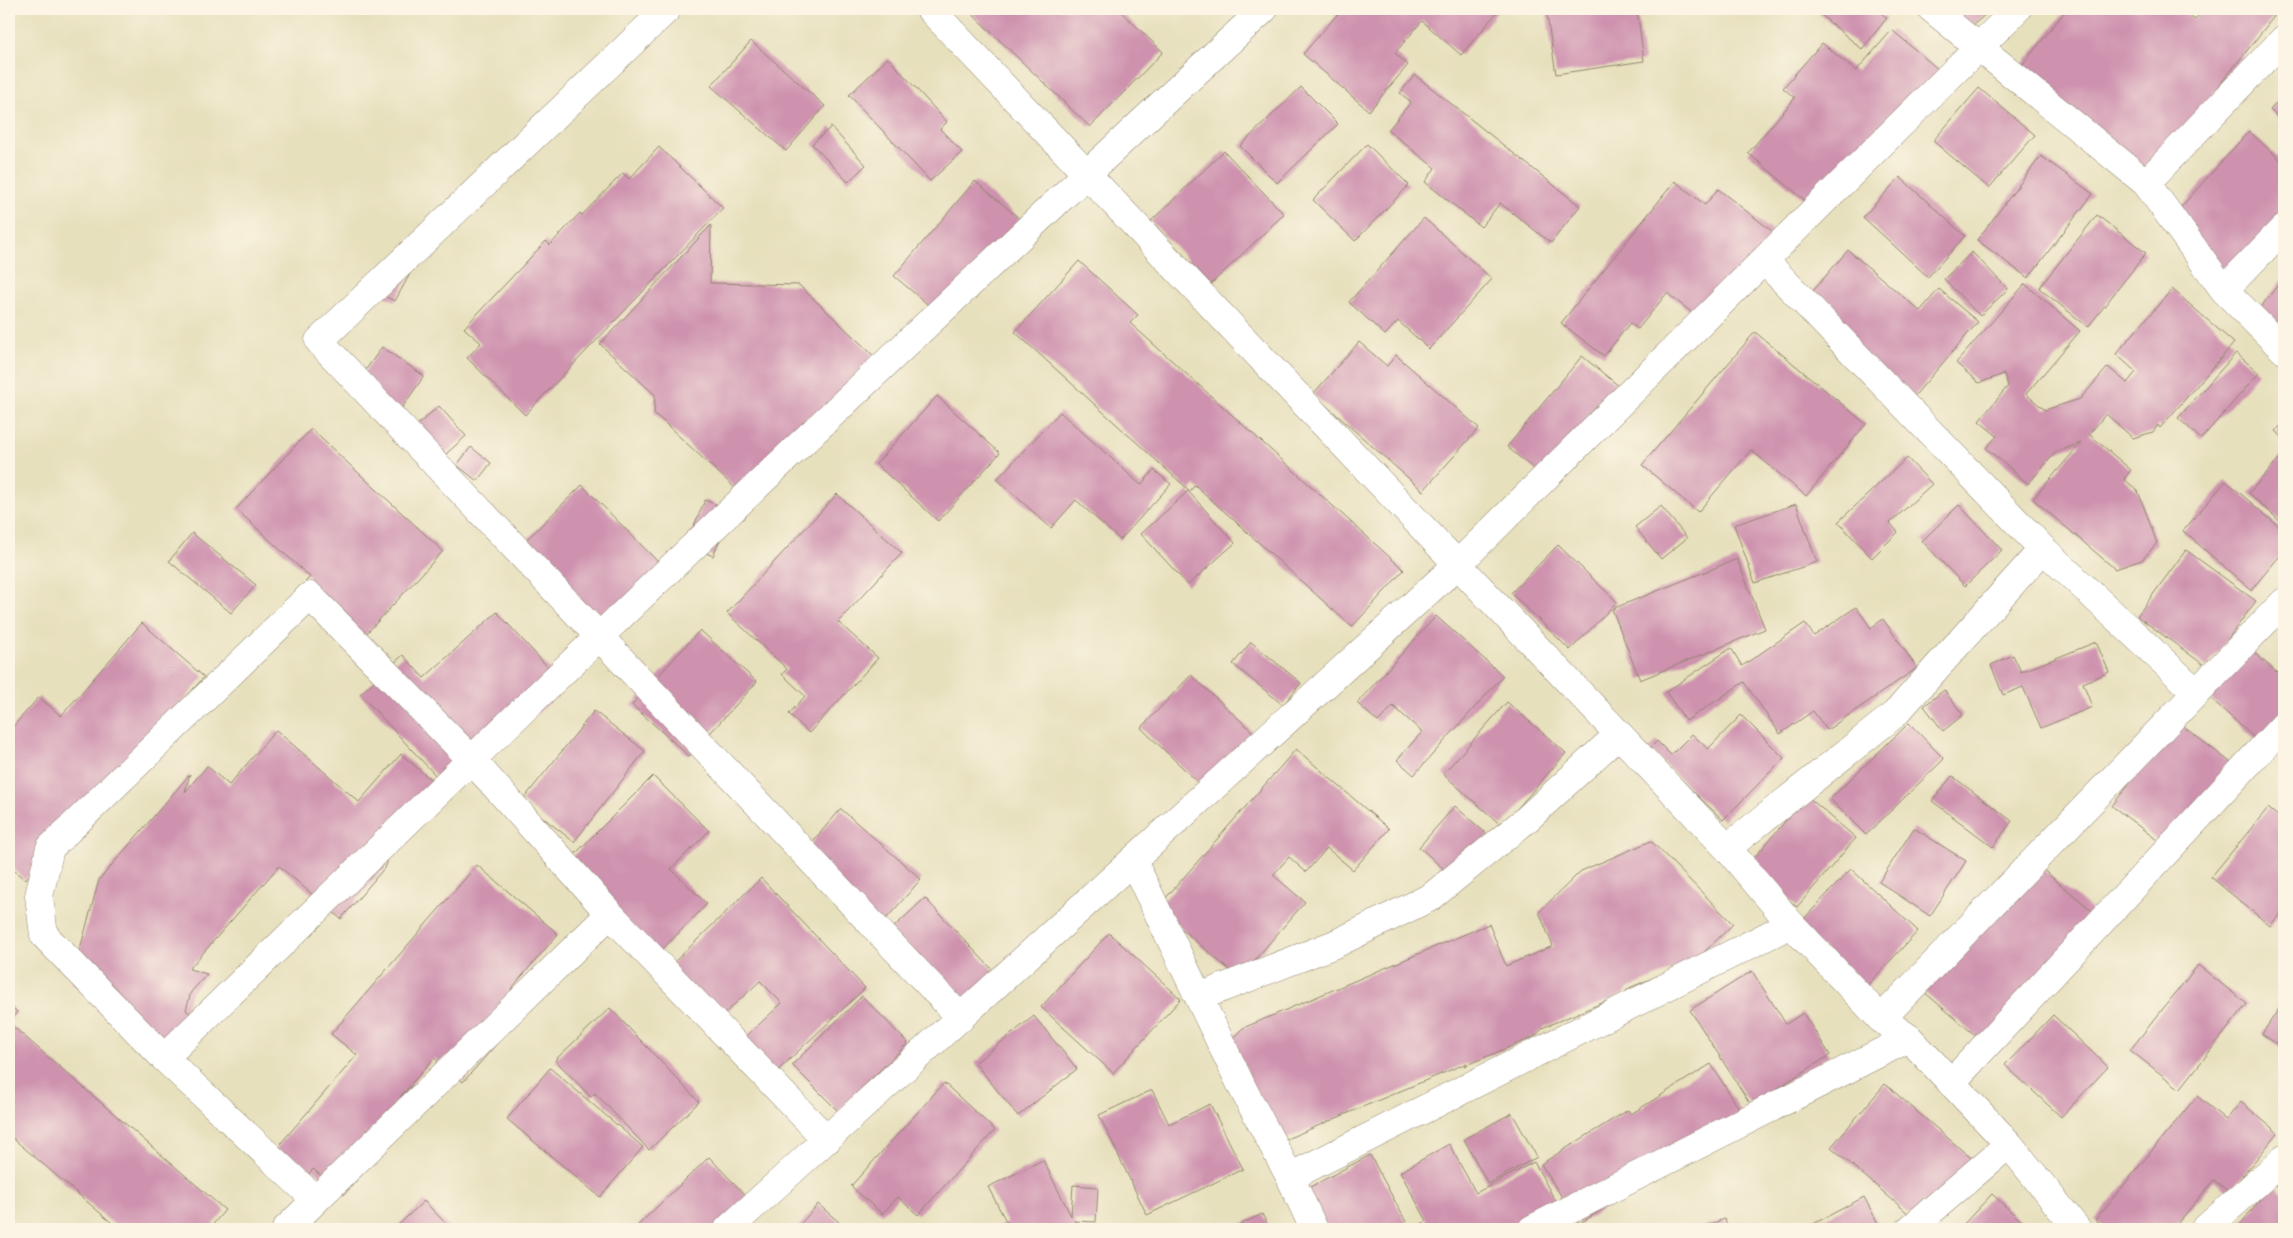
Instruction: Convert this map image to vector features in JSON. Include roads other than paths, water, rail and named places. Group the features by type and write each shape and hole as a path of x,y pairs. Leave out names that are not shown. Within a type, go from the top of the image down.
{"street":[{"path":"667,9 319,341 961,1018"},
{"path":"930,9 1727,848 1790,924 1880,1019 1908,1038 2009,1144 2077,1229"},
{"path":"164,1058 471,759 1086,174 1264,9"},
{"path":"1932,9 2146,183 2224,290 2284,350"},
{"path":"728,1229 1457,565 2017,9"},
{"path":"2146,183 2284,38"},
{"path":"2224,290 2284,228"},
{"path":"1764,260 2043,549 2196,692"},
{"path":"1727,848 1895,714 2043,549"},
{"path":"316,1200 164,1058 44,935 39,896 50,848 310,596 471,759 610,914 827,1140"},
{"path":"1880,1019 2284,602"},
{"path":"1951,1083 2284,725"},
{"path":"1199,997 1336,944 1431,897 1527,819 1618,735"},
{"path":"1133,861 1314,1229"},
{"path":"286,1229 610,914"},
{"path":"1290,1177 1790,924"},
{"path":"1532,1229 1908,1038"},
{"path":"1910,1229 2009,1144"},
{"path":"2205,1229 2284,1159"}]}
